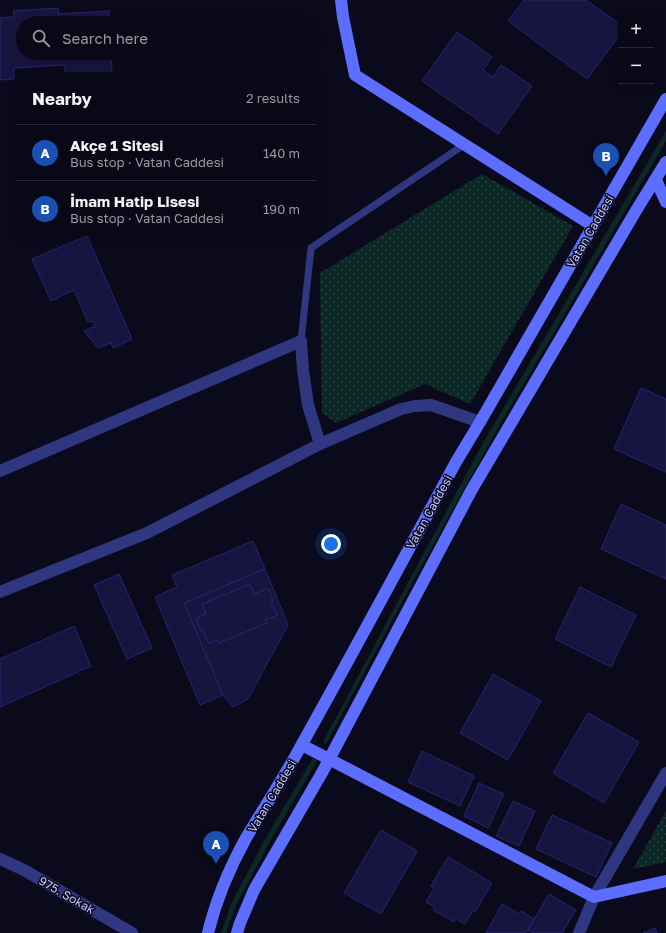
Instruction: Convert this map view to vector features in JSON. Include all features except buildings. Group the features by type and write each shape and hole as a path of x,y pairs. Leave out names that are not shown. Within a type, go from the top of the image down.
{"main road":[{"path":"341,0 355,75 593,226"},
{"name":"Vatan Caddesi","path":"208,933 219,897 246,839 302,745 456,462 666,99"},
{"path":"237,933 254,890 322,771 471,491 666,162"},
{"path":"656,180 666,202"},
{"path":"302,745 594,897 666,881"}],"street":[{"path":"0,471 302,341 303,370 308,405 320,444"},
{"path":"0,592 147,533 320,444 401,409 431,404 480,422"},
{"path":"579,933 594,897 666,773"},
{"name":"975. Sokak","path":"0,859 24,870 132,933"}],"lane":[{"path":"302,341 311,248 465,144"}],"green space":[{"path":"666,131 666,141 498,428 326,744 323,742 483,443"},
{"path":"482,174 573,226 470,404 425,384 336,423 322,413 320,273"},
{"path":"313,758 317,761 272,838 236,905 226,933 221,933 231,904 265,839"},
{"path":"666,811 666,862 633,869"}],"place":[{"name":"İmam Hatip Lisesi","path":"606,176"},
{"name":"Akçe 1 Sitesi","path":"216,864"}]}
